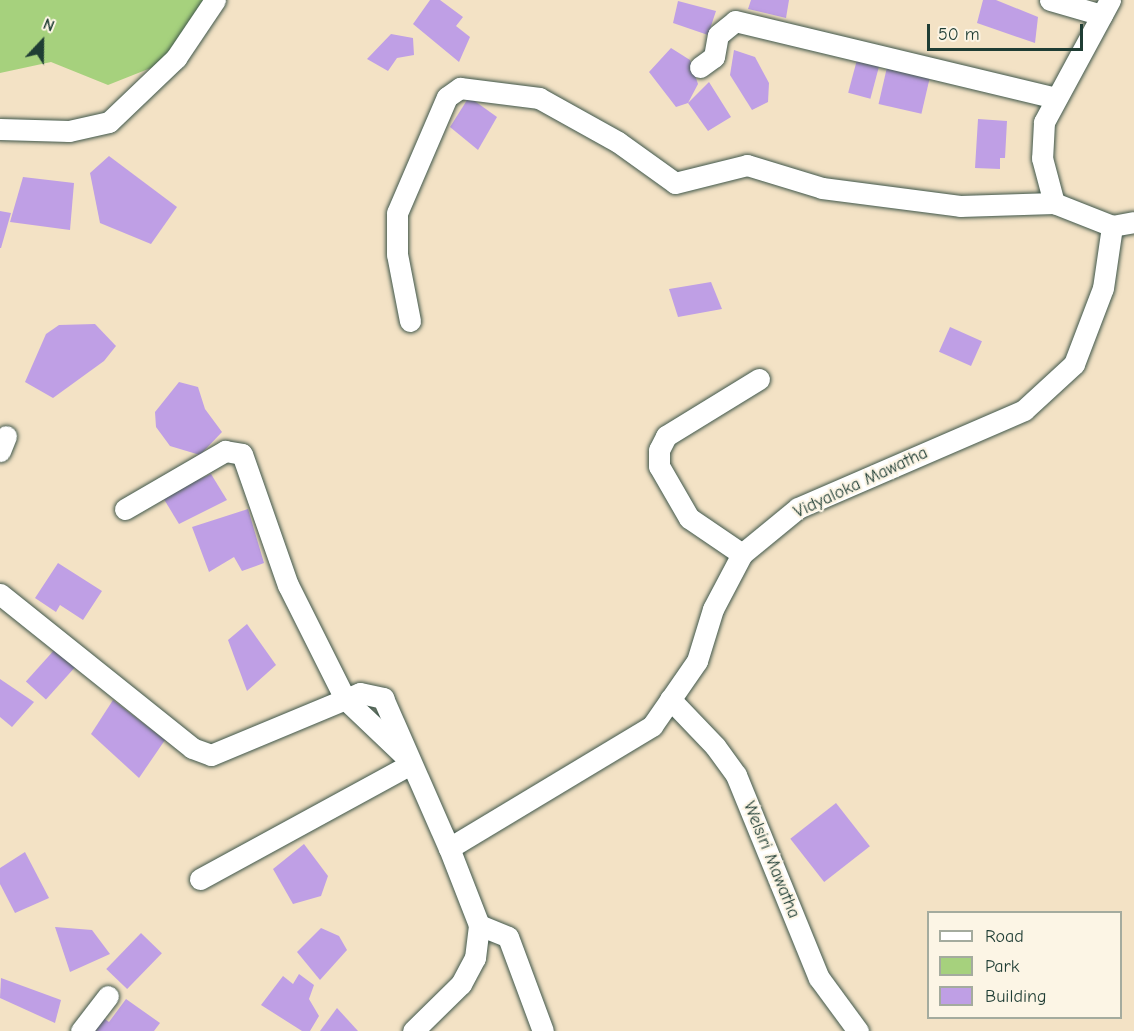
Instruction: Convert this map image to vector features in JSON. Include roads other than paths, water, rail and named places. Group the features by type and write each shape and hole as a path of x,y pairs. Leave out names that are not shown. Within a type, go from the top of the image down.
{"street":[{"path":"0,129 69,131 109,122 176,58 215,0"},
{"path":"1050,0 1106,8 1055,98 1044,122 1042,158 1054,203"},
{"path":"700,67 714,57 718,35 735,21 1055,98"},
{"path":"410,321 397,254 397,213 447,97 460,88 539,98 618,142 675,183 747,165 822,188 960,206 1054,203 1112,226 1134,222"},
{"name":"Vidyaloka Mawatha","path":"448,848 614,753 652,726 697,661 713,609 742,554 798,508 1024,410 1074,364 1103,288 1112,226"},
{"path":"742,554 689,518 659,466 659,450 666,436 759,379"},
{"path":"125,508 225,451 242,454 288,585 345,699"},
{"path":"0,594 192,747 211,755 360,693 383,699 479,925 475,958 461,984 412,1031"},
{"name":"Welsiri Mawatha","path":"670,699 715,746 736,776 819,978 858,1031"},
{"path":"200,879 409,761"},
{"path":"479,925 508,937 543,1031"},
{"path":"81,1031 108,996"}]}
